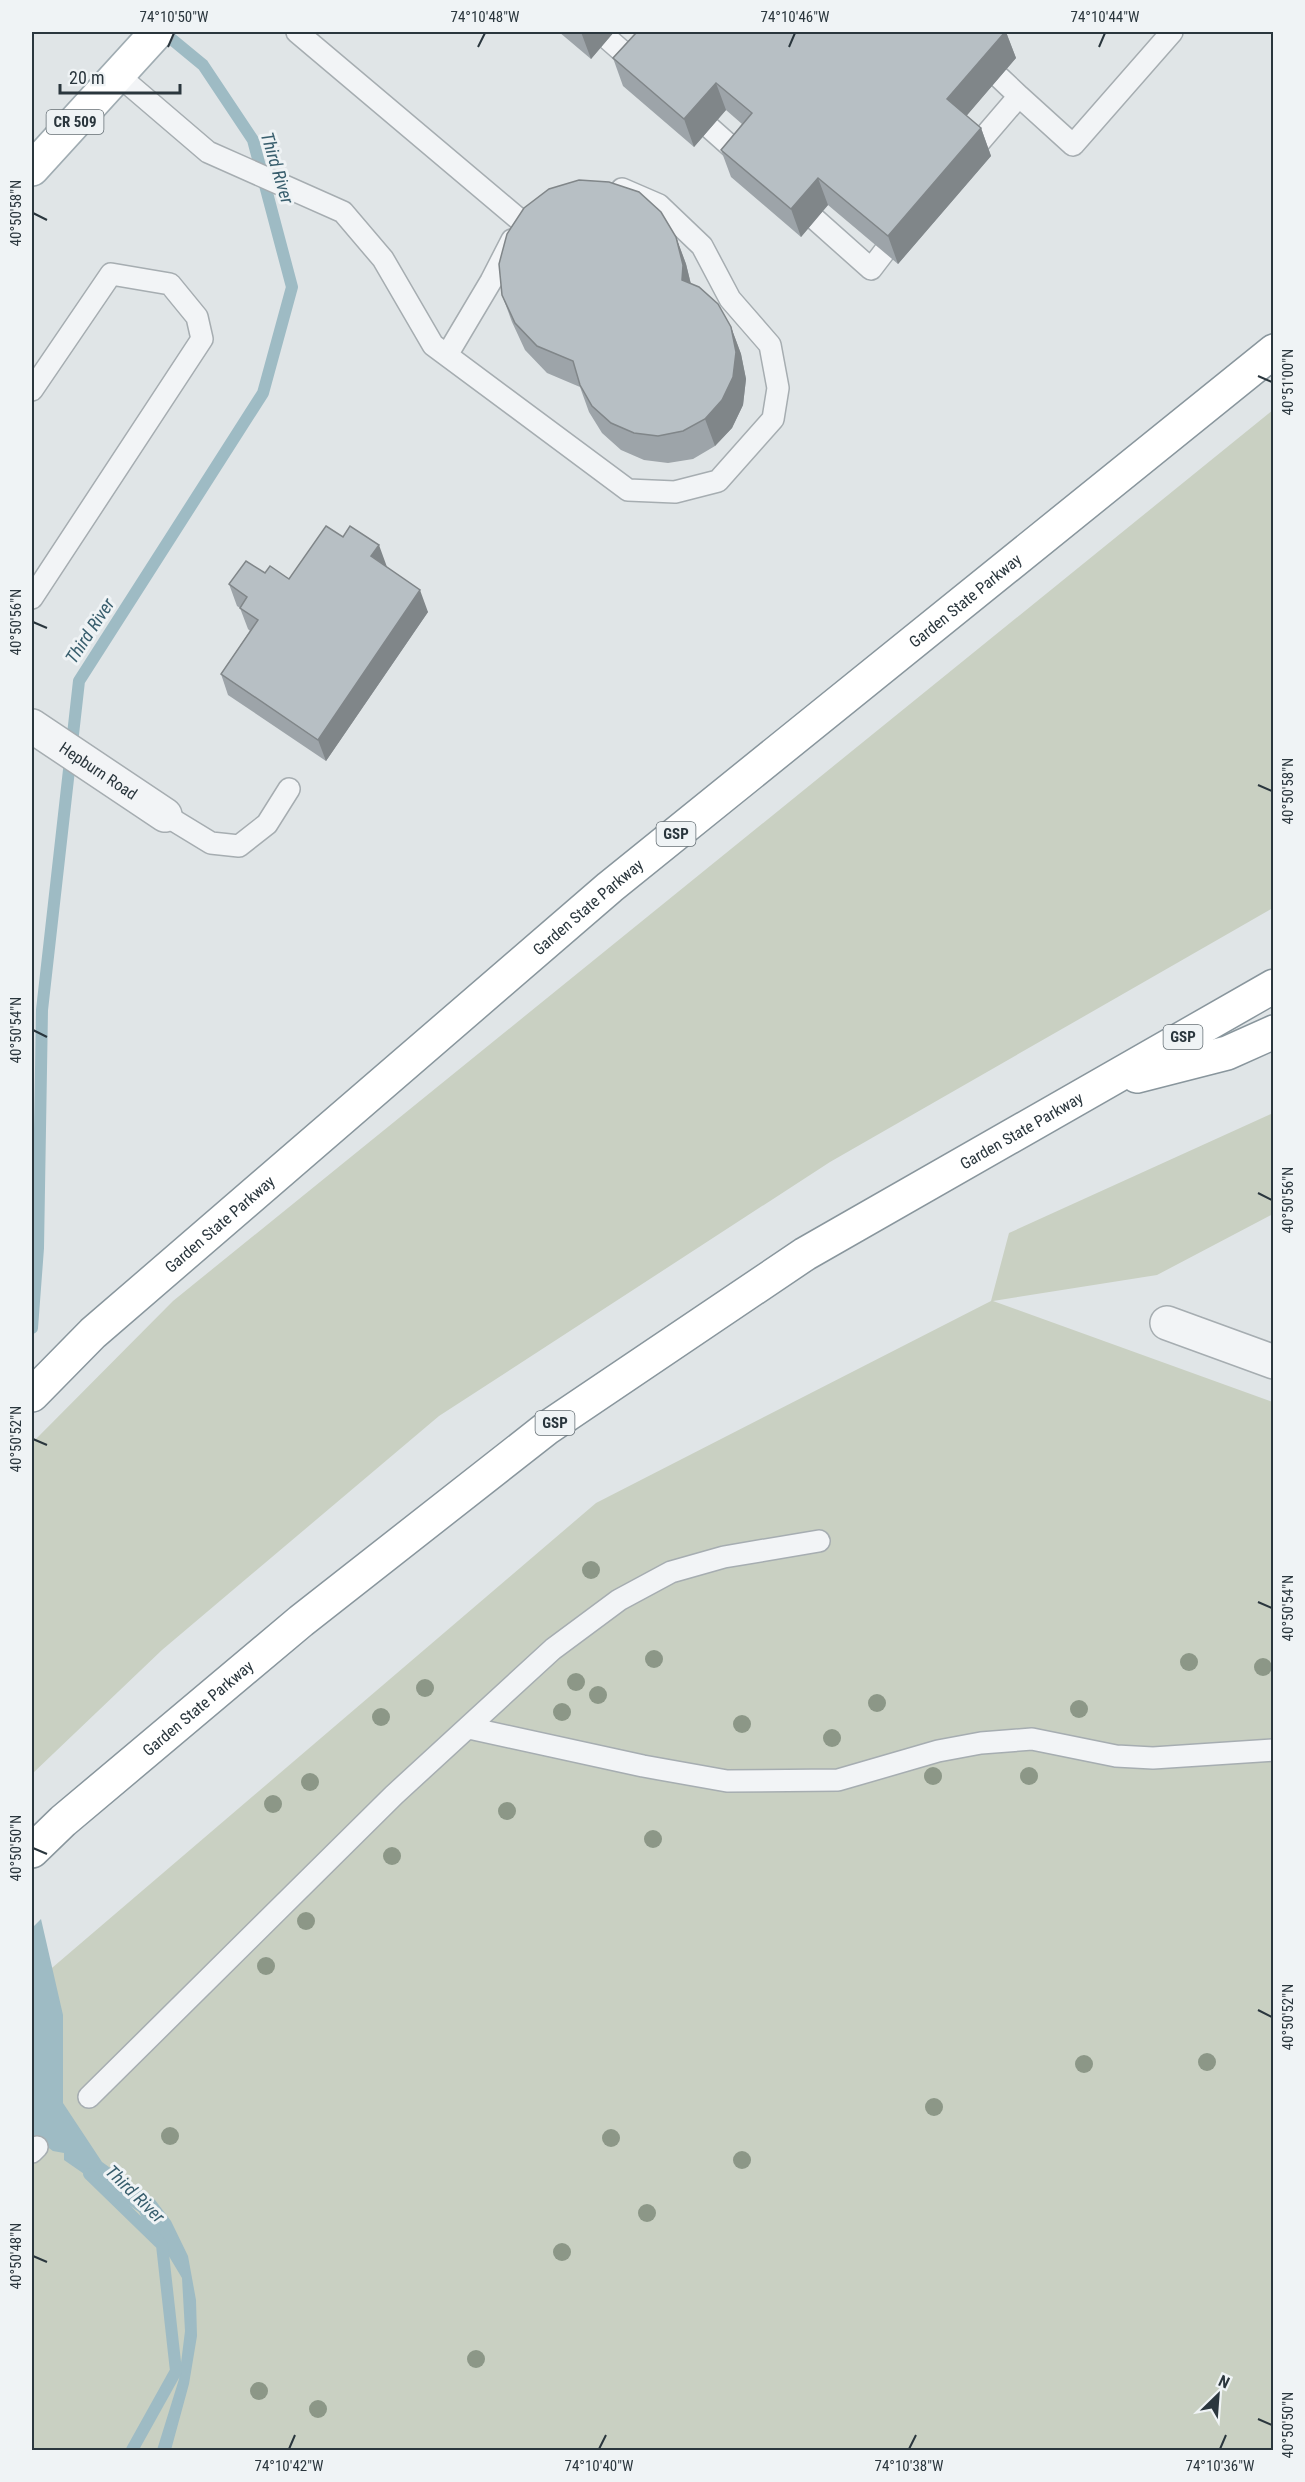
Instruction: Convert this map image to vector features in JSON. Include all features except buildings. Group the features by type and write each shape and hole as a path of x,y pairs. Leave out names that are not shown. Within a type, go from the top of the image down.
{"main road":[{"name":"CR 509","path":"32,169 157,32"},
{"name":"Garden State Parkway","path":"32,1395 93,1333 610,887 1274,351"},
{"name":"Garden State Parkway","path":"32,1851 63,1821 301,1621 547,1428 805,1254 1274,986"},
{"path":"1092,1088 1227,1053 1274,1032"}],"street":[{"name":"Hepburn Road","path":"40,732 165,815"},
{"path":"1167,1323 1274,1362"}],"lane":[{"path":"297,32 529,216 447,355"},
{"path":"1000,78 1073,145 1172,32"},
{"path":"608,39 640,67"},
{"path":"126,67 208,152 342,212 383,259 433,345 628,490 675,492 718,481 772,419 778,388 770,345 730,299 702,246 659,205 607,183"},
{"path":"977,146 1019,96"},
{"path":"710,128 746,160"},
{"path":"816,219 871,269 885,252"},
{"path":"32,390 111,274 170,284 197,317 202,339 32,598"},
{"path":"165,815 211,843 239,846 267,824 289,789"},
{"path":"89,2097 394,1795 553,1649 619,1600 671,1572 724,1557 819,1541"},
{"path":"469,1728 643,1766 727,1781 838,1780 938,1751 981,1743 1032,1739 1116,1756 1153,1758 1274,1750"}],"shaded area":[{"path":"1273,410 1273,908 830,1162 439,1416 162,1650 32,1774 32,1443 173,1301"},
{"path":"1273,1113 1273,1214 1157,1275 993,1301 1273,1402 1273,2450 32,2450 32,1985 596,1503 991,1301 1009,1233"}],"water":[{"path":"41,1919 63,2015 63,2103 102,2162 155,2200 171,2221 188,2256 196,2300 197,2336 189,2384 171,2450 157,2450 179,2379 185,2331 182,2278 167,2253 155,2245 139,2212 64,2160 64,2153 53,2151 32,2136 34,2121 32,2112 32,1928"}],"waterway":[{"name":"Third River","path":"32,1328 38,1248 42,1010 79,681 263,393 292,287 253,140 203,65 163,32"},
{"name":"Third River","path":"89,2174 162,2245 176,2371 132,2450"}]}
